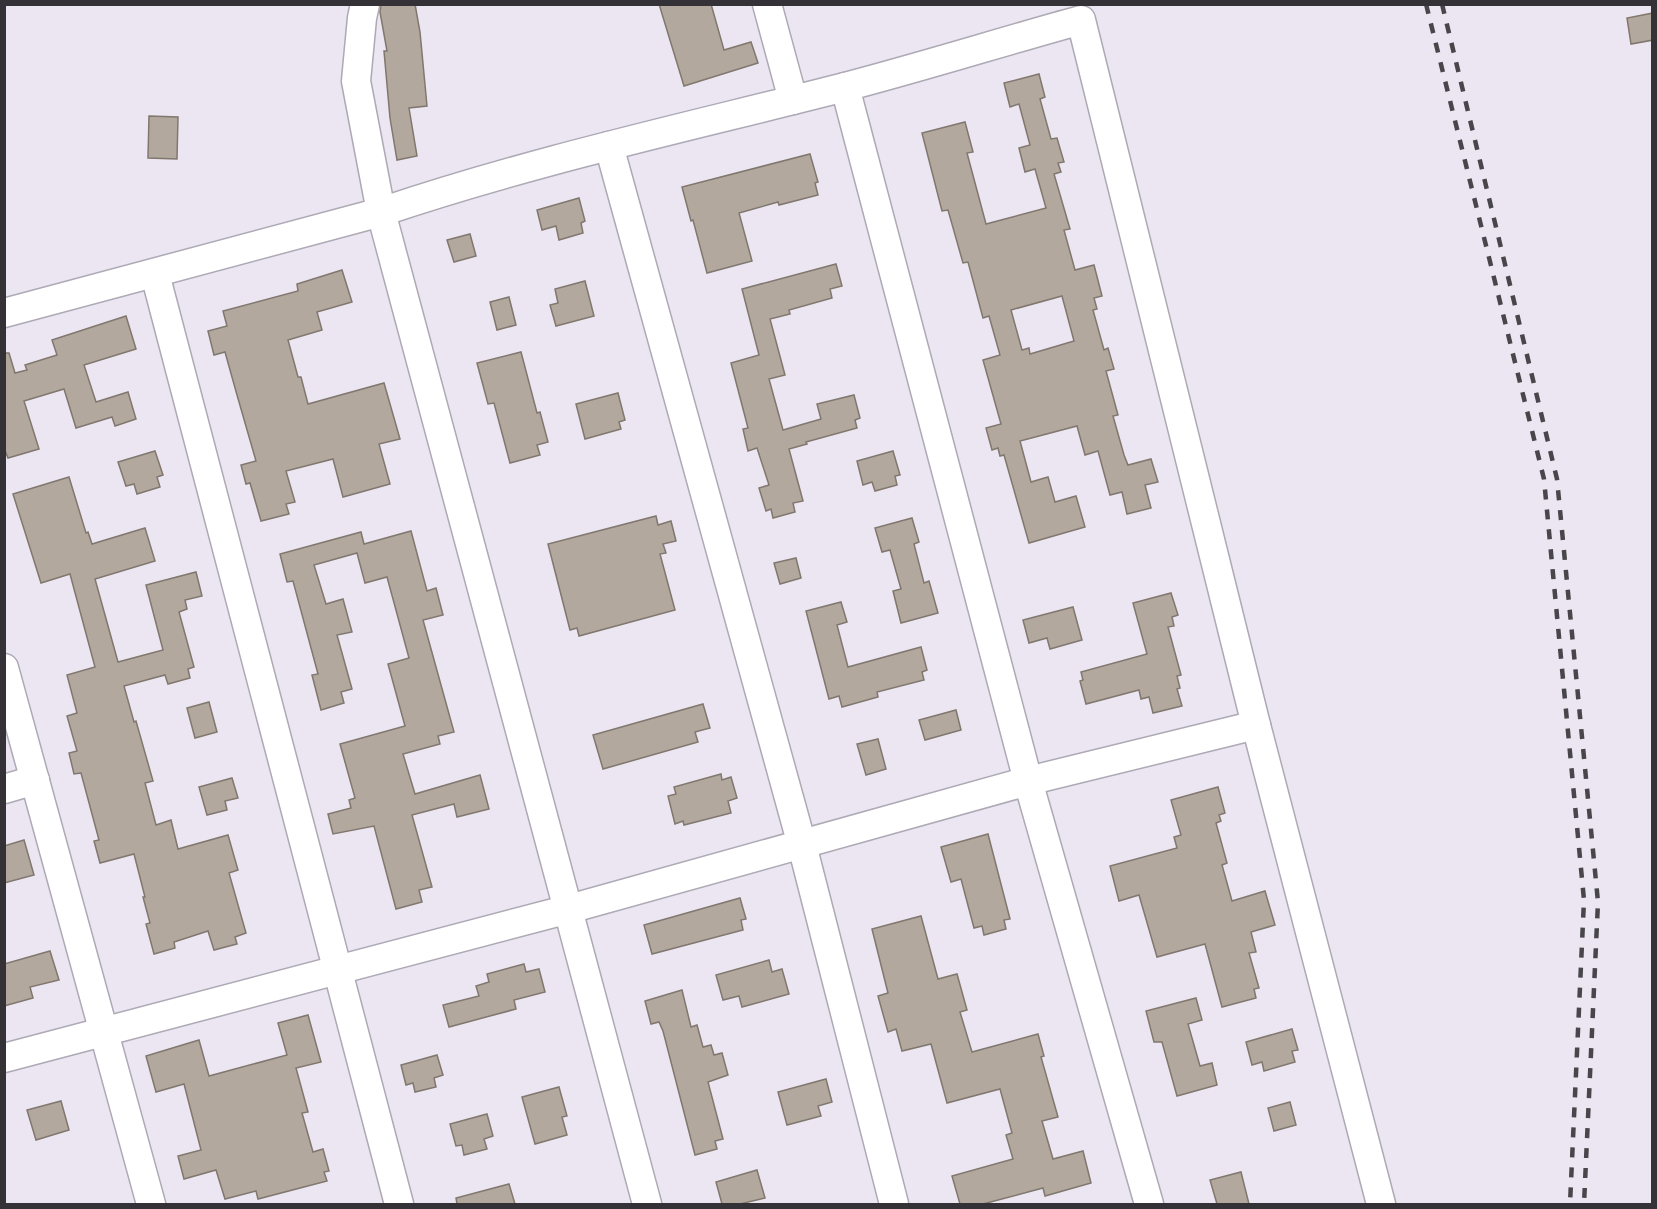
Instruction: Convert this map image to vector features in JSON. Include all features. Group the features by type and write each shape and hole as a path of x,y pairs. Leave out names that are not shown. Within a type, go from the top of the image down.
{"street":[{"path":"365,4 356,81 381,212 647,1204"},
{"path":"767,4 793,100"},
{"path":"4,313 381,212 422,198 609,146 845,87 1081,20 1256,725 1381,1204"},
{"path":"845,87 1028,781 1149,1204"},
{"path":"609,146 802,846 894,1204"},
{"path":"155,274 399,1204"},
{"path":"4,668 151,1204"},
{"path":"4,1058 802,846 1028,781 1256,725"},
{"path":"4,789 35,780"}],"building":[{"path":"381,4 415,4 420,32 427,106 409,108 417,156 397,160 390,118 384,51 387,51 380,12"},
{"path":"659,4 711,4 724,50 751,42 758,63 684,86"},
{"path":"1653,13 1653,40 1631,44 1627,18"},
{"path":"1039,74 1045,97 1040,99 1051,139 1057,138 1064,162 1058,163 1061,172 1054,174 1070,229 1064,230 1075,270 1094,265 1102,296 1094,298 1097,309 1093,310 1104,350 1108,348 1114,369 1106,371 1118,415 1113,416 1124,455 1128,465 1151,459 1158,482 1145,485 1151,508 1127,514 1122,492 1110,495 1098,451 1085,455 1077,426 1020,441 1031,482 1048,477 1055,502 1076,496 1085,527 1029,543 1004,455 1000,456 998,448 992,450 986,428 1001,424 983,360 1000,355 989,316 983,318 968,262 963,263 948,210 942,211 922,133 965,122 973,152 967,153 986,224 1046,208 1035,169 1025,172 1019,148 1030,145 1019,104 1010,107 1004,83","holes":["1062,296 1074,341 1030,354 1029,348 1022,350 1011,310"]},
{"path":"149,116 178,117 177,159 148,158"},
{"path":"810,154 818,182 815,183 818,195 779,205 778,202 739,213 752,261 707,273 682,187"},
{"path":"579,198 585,221 581,223 583,233 559,240 556,226 542,230 537,210"},
{"path":"470,234 476,256 454,262 447,240"},
{"path":"836,264 842,286 830,289 832,298 789,310 790,314 770,319 785,375 769,379 783,430 821,419 817,404 854,395 860,418 855,420 857,428 789,449 803,501 793,503 795,512 773,518 771,509 766,511 759,488 769,485 757,448 748,451 743,429 748,428 731,363 759,355 742,289"},
{"path":"342,270 352,302 317,312 322,330 288,340 308,404 384,383 400,439 379,444 390,484 343,497 333,459 286,471 295,502 286,504 289,514 261,521 250,483 246,484 241,465 256,461 225,352 214,355 208,331 227,326 223,311 298,291 297,284"},
{"path":"585,281 594,316 556,326 550,305 558,303 555,289"},
{"path":"509,297 516,325 497,330 490,302"},
{"path":"126,316 136,349 84,365 96,402 128,392 136,419 115,426 112,417 76,428 64,389 24,401 39,449 8,458 4,448 4,353 9,353 15,373 27,370 25,365 57,355 52,340"},
{"path":"521,352 537,413 540,412 548,442 537,445 540,455 510,463 494,403 488,404 477,363"},
{"path":"618,393 625,420 619,422 621,429 585,439 576,404"},
{"path":"155,451 163,475 157,477 160,487 137,494 134,484 126,486 118,462"},
{"path":"893,451 900,475 895,476 897,485 875,491 872,482 863,485 857,461"},
{"path":"69,477 86,533 88,532 92,544 145,528 155,561 95,579 118,662 163,650 146,585 196,572 202,596 185,600 187,609 179,612 194,667 188,669 190,678 168,684 165,675 124,686 153,781 145,783 156,825 171,820 178,849 228,835 238,870 229,873 246,933 235,937 237,944 214,950 208,931 174,942 175,948 154,954 146,924 150,923 143,897 145,897 134,854 100,863 94,841 99,840 81,773 74,774 69,753 77,751 67,716 77,713 67,675 95,667 70,574 41,583 13,494"},
{"path":"656,516 658,525 671,521 676,541 663,544 666,553 660,554 675,610 579,636 577,628 570,630 548,544"},
{"path":"912,518 919,542 914,544 924,583 929,581 938,613 901,623 893,591 901,589 890,550 882,552 875,528"},
{"path":"411,531 427,591 436,588 443,615 423,620 454,732 438,736 440,744 403,754 415,794 480,775 489,809 457,817 454,804 412,815 432,887 419,890 422,902 396,909 374,826 333,834 328,814 351,808 349,800 355,798 340,744 405,726 388,664 409,658 387,577 365,583 357,553 314,565 326,604 343,599 352,632 337,635 352,689 341,692 344,703 321,710 312,675 318,674 293,581 287,582 280,554 361,532 364,544"},
{"path":"796,558 801,578 780,584 774,563"},
{"path":"1171,593 1178,615 1172,617 1174,626 1168,627 1181,675 1177,676 1180,688 1177,689 1182,706 1153,713 1149,697 1141,699 1139,690 1086,704 1080,681 1083,680 1081,672 1147,654 1133,603"},
{"path":"841,602 847,622 837,625 848,667 921,647 927,670 922,672 924,680 877,692 878,697 842,707 839,696 829,699 806,611"},
{"path":"1073,607 1082,640 1050,649 1047,638 1029,643 1023,620"},
{"path":"209,702 217,732 195,738 187,708"},
{"path":"703,704 710,728 695,732 698,742 603,769 593,735"},
{"path":"956,710 961,730 925,740 919,720"},
{"path":"878,739 886,769 866,775 857,744"},
{"path":"721,774 722,780 731,777 737,798 728,801 731,813 684,825 683,821 675,824 668,796 676,794 674,787"},
{"path":"232,778 238,798 225,801 227,810 207,815 199,787"},
{"path":"1218,787 1225,813 1219,815 1221,821 1216,823 1227,863 1222,865 1232,901 1265,891 1275,925 1251,932 1256,952 1249,953 1259,988 1254,989 1256,998 1222,1007 1205,944 1157,957 1139,895 1119,901 1110,866 1177,848 1174,837 1181,835 1171,800"},
{"path":"988,834 1010,919 1004,920 1006,929 984,935 982,926 974,928 961,879 951,882 941,847"},
{"path":"24,840 34,875 4,883 4,846"},
{"path":"740,898 746,919 741,920 743,930 652,954 644,925"},
{"path":"921,916 938,979 957,974 967,1010 960,1012 972,1052 1038,1034 1044,1056 1041,1057 1058,1117 1042,1121 1053,1159 1083,1151 1091,1183 1045,1196 1043,1188 983,1204 960,1204 952,1176 1013,1159 1006,1135 1012,1133 1000,1089 947,1103 931,1044 902,1051 896,1029 888,1032 878,996 888,993 872,929"},
{"path":"50,951 59,980 30,987 33,998 4,1006 4,964"},
{"path":"769,960 772,972 782,969 789,994 742,1007 739,996 723,1000 716,975"},
{"path":"524,964 526,972 539,969 545,992 514,1000 516,1009 449,1027 443,1005 479,996 476,986 489,982 487,974"},
{"path":"682,990 691,1027 697,1025 703,1047 711,1045 714,1055 722,1053 728,1075 708,1082 723,1139 715,1141 717,1149 695,1155 663,1031 659,1022 651,1024 645,1001"},
{"path":"1196,998 1202,1020 1188,1024 1200,1066 1212,1063 1217,1085 1177,1096 1162,1042 1154,1042 1146,1011"},
{"path":"308,1015 321,1062 296,1068 308,1112 302,1113 313,1152 323,1149 329,1171 324,1172 327,1181 258,1199 256,1191 225,1199 216,1170 184,1179 178,1156 201,1150 184,1084 156,1092 146,1056 199,1040 209,1076 287,1055 278,1023"},
{"path":"1292,1029 1298,1050 1292,1051 1295,1062 1264,1071 1262,1062 1252,1065 1246,1042"},
{"path":"437,1055 443,1075 434,1078 436,1087 415,1092 413,1083 406,1085 401,1065"},
{"path":"826,1079 832,1102 818,1106 821,1116 787,1125 778,1092"},
{"path":"559,1087 567,1116 562,1117 567,1135 535,1144 522,1097"},
{"path":"61,1101 69,1130 36,1140 27,1110"},
{"path":"1290,1102 1296,1125 1274,1131 1268,1108"},
{"path":"487,1114 493,1136 484,1139 487,1149 464,1155 462,1145 456,1146 450,1124"},
{"path":"757,1170 765,1198 740,1204 722,1204 716,1182"},
{"path":"1241,1172 1249,1204 1217,1204 1210,1180"},
{"path":"509,1184 515,1204 457,1204 456,1198"}],"railway":[{"path":"1426,4 1544,479 1584,900 1570,1204"},
{"path":"1442,4 1557,479 1598,902 1584,1204"}]}
